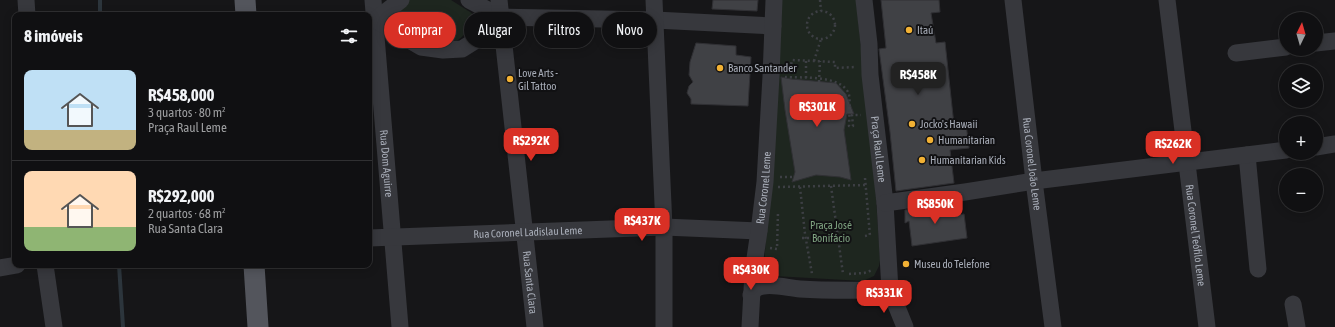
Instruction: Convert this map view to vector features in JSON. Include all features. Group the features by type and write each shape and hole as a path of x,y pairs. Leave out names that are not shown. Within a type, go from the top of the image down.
{"main road":[{"path":"245,0 246,12"},
{"path":"254,268 258,327"}],"street":[{"path":"26,0 27,12"},
{"name":"Rua Dom Aguirre","path":"373,0 372,20 400,327"},
{"path":"401,0 372,20 421,47 444,50 464,48"},
{"path":"469,0 492,12"},
{"name":"Rua Santa Clara","path":"499,0 501,12"},
{"path":"654,0 655,12"},
{"name":"Rua Coronel Leme","path":"750,327 753,272 765,182 774,0"},
{"name":"Praça Raul Leme","path":"864,0 870,75 885,203"},
{"name":"Rua Coronel João Leme","path":"1013,0 1053,327"},
{"name":"Rua Coronel Teófilo Leme","path":"1167,0 1207,327"},
{"path":"526,17 602,19"},
{"path":"657,20 773,26"},
{"path":"1323,42 1335,41"},
{"name":"Rua Santa Clara","path":"505,48 535,327"},
{"path":"656,48 664,227 664,327"},
{"path":"1236,53 1279,48"},
{"path":"1323,146 1335,144"},
{"path":"905,327 890,290 885,203 966,192 1034,180 1279,151"},
{"path":"1247,155 1258,269"},
{"name":"Rua Coronel Ladislau Leme","path":"372,238 664,227 759,231"},
{"path":"0,268 12,266"},
{"path":"45,268 54,327"},
{"path":"753,272 759,279 769,285"},
{"path":"751,295 754,290 759,287 769,285 813,289 890,290"},
{"path":"1293,304 1297,327"}],"path":[{"path":"820,0 821,11"},
{"path":"821,11 833,18 835,28 830,36 821,39 812,36 807,29 807,25 810,17 821,11"},
{"path":"814,61 821,39"},
{"path":"782,70 790,70 792,60 835,62 835,68 858,67"},
{"path":"806,61 806,79"},
{"path":"819,80 820,61"},
{"path":"779,76 832,80 848,92 849,126 853,126 852,115 861,115"},
{"path":"779,177 793,177"},
{"path":"771,188 866,185"},
{"path":"831,186 843,274"},
{"path":"800,187 812,274"},
{"path":"770,248 777,249 778,208"},
{"path":"865,236 870,235"},
{"path":"834,238 843,237"},
{"path":"802,238 808,238"}],"green space":[{"path":"409,0 451,0 470,12 464,12 464,35 456,40 456,12 394,12"},
{"name":"Praça José Bonifácio","path":"782,0 856,0 875,182 880,260 874,276 863,281 774,276 767,272 764,267"}],"building":[{"path":"713,0 758,0 757,11 712,9"},
{"path":"881,0 939,0 940,12 931,13 936,43 945,42 954,125 966,124 969,148 950,150 954,183 896,191 879,49 886,48"},
{"name":"Banco Santander","path":"696,43 736,46 736,55 751,57 748,106 691,104 691,99 687,93 689,86 693,82 689,75 690,62"},
{"path":"781,77 836,83 846,94 854,114 847,114 844,130 851,180 840,177 816,175 792,182 795,172"},
{"path":"947,205 949,216 964,214 967,238 912,246 909,221 905,223 905,210"}],"waterway":[{"path":"100,0 100,12"},
{"path":"119,268 123,327"}],"place":[{"name":"Itaú","path":"909,30"},
{"name":"Banco Santander","path":"720,68"},
{"name":"Love Arts - Gil Tattoo","path":"510,79"},
{"name":"Jocko's Hawaii","path":"912,124"},
{"name":"Humanitarian","path":"930,140"},
{"name":"Humanitarian Kids","path":"922,160"},
{"name":"Museu do Telefone","path":"906,264"}]}
